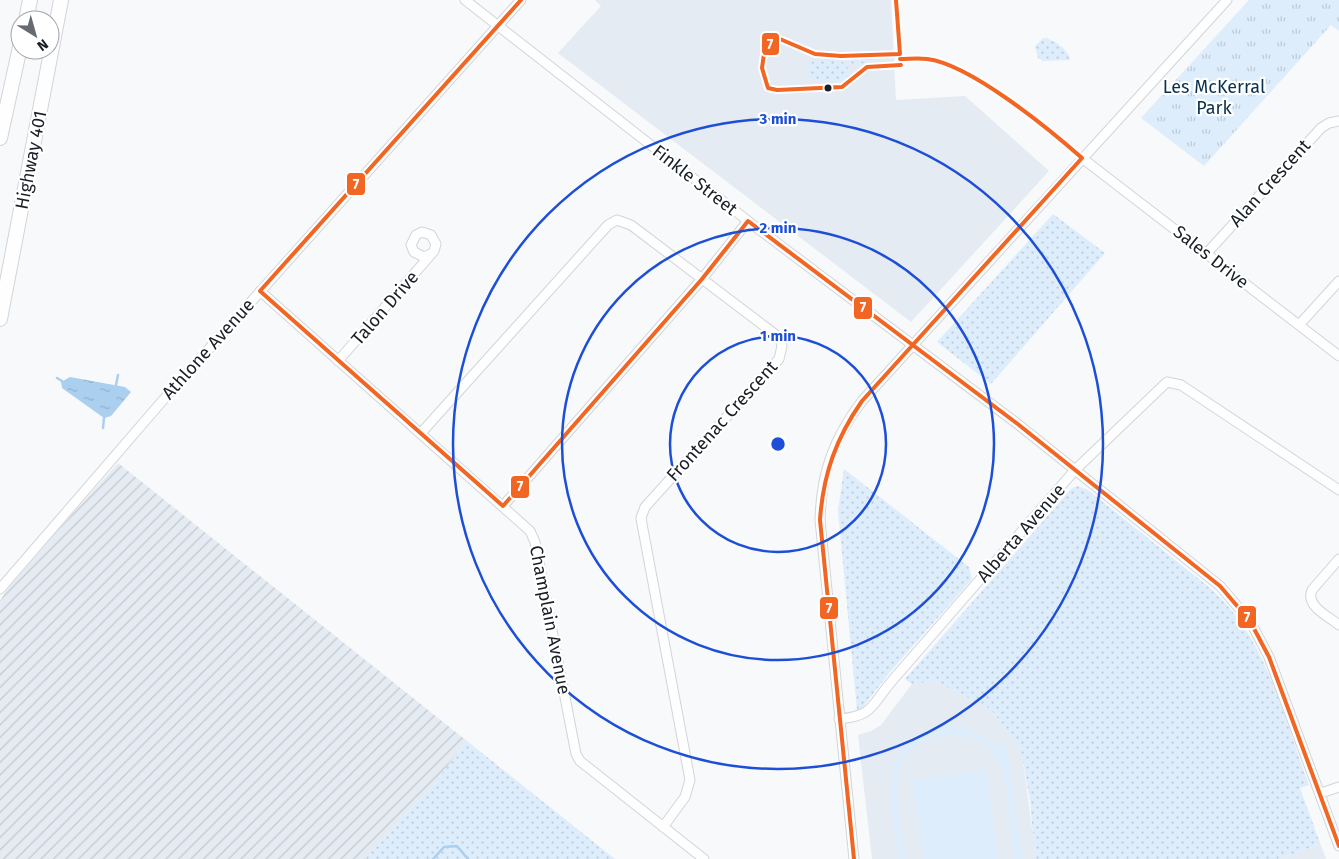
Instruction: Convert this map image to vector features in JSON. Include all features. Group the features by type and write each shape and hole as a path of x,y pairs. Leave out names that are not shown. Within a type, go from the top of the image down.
{"highway":[{"name":"Highway 401","path":"0,319 61,0"},
{"name":"Highway 401","path":"0,138 17,60"}],"street":[{"name":"Finkle Street","path":"465,0 748,221 1076,470 1220,586 1244,612 1269,656 1339,846"},
{"name":"Athlone Avenue","path":"0,589 260,291 521,0"},
{"path":"854,859 820,520 824,476 837,438 849,418 912,345 1227,0"},
{"name":"Alan Crescent","path":"1206,254 1321,128 1329,123 1339,121"},
{"name":"Sales Drive","path":"1082,158 1339,356"},
{"name":"Frontenac Crescent","path":"421,433 612,222 621,220 631,225 776,333 782,346 778,359 645,507 642,513 642,524 690,780 685,797 663,827"},
{"path":"503,506 702,279 748,221"},
{"name":"Talon Drive","path":"338,361 431,254"},
{"path":"1299,325 1339,281"},
{"name":"Champlain Avenue","path":"260,291 530,531 535,542 576,754 586,766 704,859"},
{"name":"Alberta Avenue","path":"839,719 855,718 870,710 891,682 1076,470 1164,384 1172,381 1182,385 1339,490"},
{"path":"1339,559 1312,590 1310,596 1313,605 1339,625"},
{"path":"1321,794 1339,787"}],"shaded area":[{"path":"595,0 891,0 896,100 965,96 1049,171 911,322 558,53 601,6"},
{"path":"118,463 467,741 433,785 365,859 0,859 0,601 8,588"},
{"path":"935,681 990,709 1021,746 1036,859 872,859 858,735 871,731 881,725 912,684"},
{"path":"1320,843 1326,859 1278,859 1318,845"}],"green space":[{"name":"Les McKerral Park","path":"1249,0 1339,0 1339,31 1331,25 1204,166 1141,118"},
{"path":"1043,38 1051,40 1060,46 1067,53 1070,60 1043,61 1038,58 1035,46"},
{"path":"831,58 842,62 846,65 849,75 841,82 816,81 809,76 808,69 814,59"},
{"path":"852,59 890,59 865,62 855,67 851,62"},
{"path":"1053,214 1105,253 991,384 937,342"},
{"path":"844,469 969,567 972,579 890,672 863,707 857,710 838,511"},
{"path":"1078,486 1088,490 1210,588 1230,608 1246,630 1260,654 1271,679 1309,785 1300,788 1320,843 1318,845 1278,859 1035,859 1030,801 1020,745 990,709 935,681 912,684 905,679 1072,488"},
{"path":"952,726 960,727 995,743 1007,746 1023,859 1014,859 1007,793 996,758 986,746 973,739 958,735 943,735 928,739 915,747 905,758 899,772 897,791 906,859 898,859 891,795 893,774 898,756 909,741 927,731"},
{"path":"467,741 615,859 365,859 433,785"},
{"path":"986,769 998,859 923,859 912,780"}],"water":[{"path":"70,377 125,387 131,392 111,416 104,418 62,388 61,382"}],"waterway":[{"path":"116,385 118,375"},
{"path":"57,378 62,381"},
{"path":"103,428 104,418"},
{"path":"433,859 444,847 457,846 468,859"}],"transit line":[{"name":"7","path":"521,0 260,291 503,506 702,279 748,221 1019,425 1220,586 1250,621 1269,657 1339,846"},
{"name":"7","path":"896,0 900,54 841,56 815,54 780,39 765,47 762,68 768,88 777,90 842,87 867,67 901,65"},
{"name":"7","path":"854,859 820,520 824,488 832,458 845,429 862,401 1082,158 1030,115 965,73 945,64 927,59 900,59"}]}
